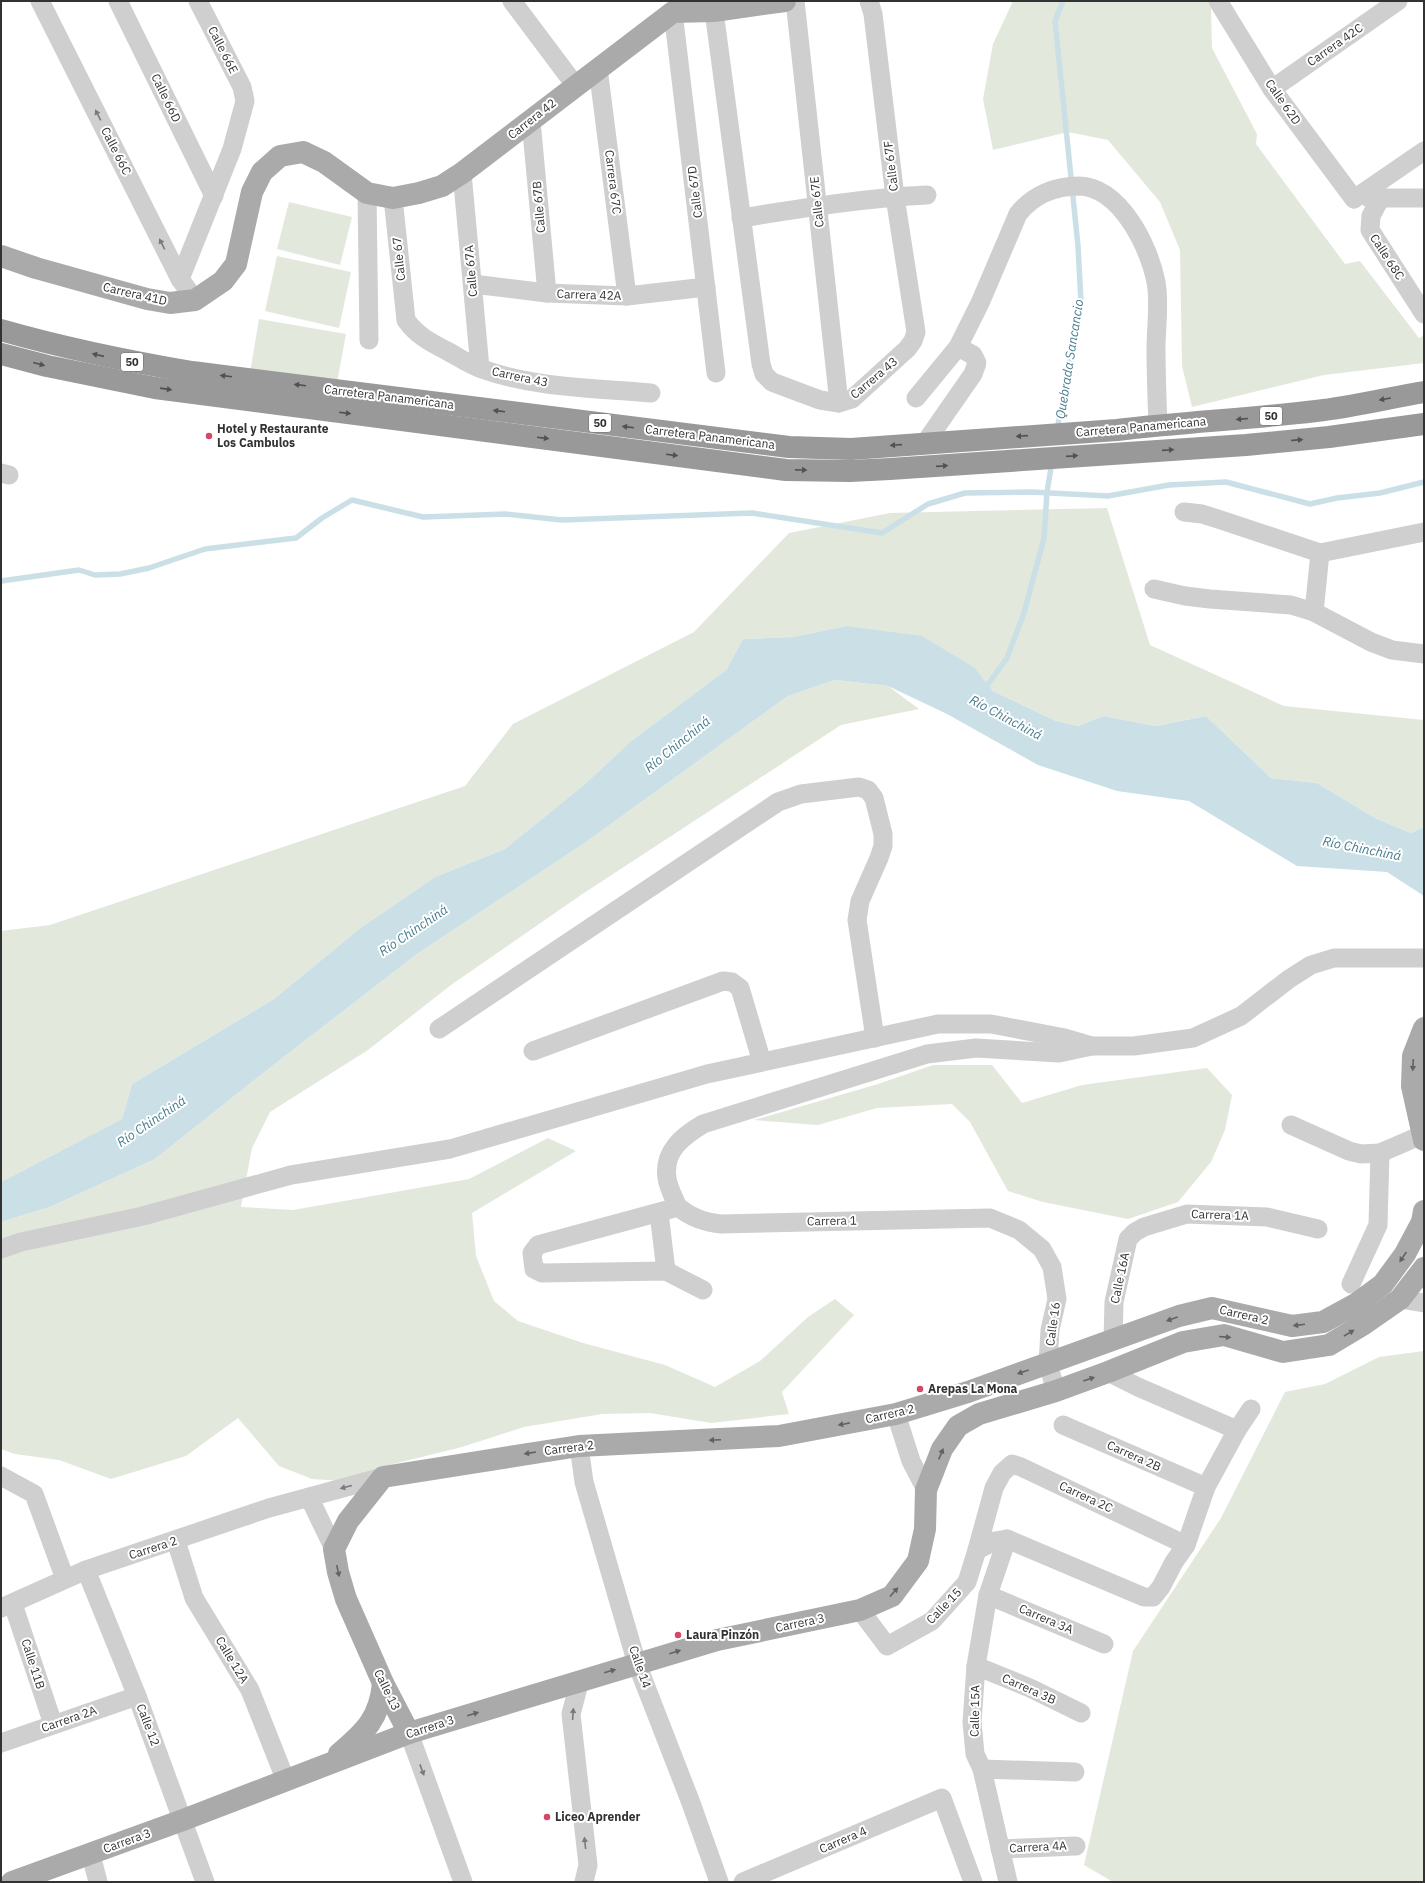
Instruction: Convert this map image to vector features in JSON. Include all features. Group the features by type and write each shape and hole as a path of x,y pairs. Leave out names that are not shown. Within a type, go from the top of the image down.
{"highway":[{"path":"1,319 48,343"},
{"name":"Carretera Panamericana","path":"1,330 48,343 119,359 192,372 789,447 850,449 1117,430 1158,425 1246,419 1319,411 1424,392"},
{"name":"Carretera Panamericana","path":"6,356 155,388 786,470 850,471 890,469 1246,445 1418,428"}],"main road":[{"name":"Carrera 42","path":"280,156 303,152 324,162 367,193 393,198 419,193 442,186 462,173 531,121 598,68 693,9 777,2"},
{"name":"Carrera 41D","path":"1,256 36,268 147,299 170,303 195,300 223,281 236,264 252,192 262,172 280,156"},
{"path":"1424,1028 1413,1056 1412,1086 1424,1136"},
{"name":"Carrera 2","path":"383,1477 579,1446 778,1436 896,1414 968,1392 1179,1316 1212,1308 1292,1326 1323,1322 1356,1304 1383,1284 1405,1254 1422,1222 1424,1211"},
{"name":"Carrera 2","path":"926,1490 942,1449 958,1426 979,1414 1056,1391 1183,1342 1224,1335 1283,1352 1329,1345 1364,1324 1400,1299 1424,1268"},
{"path":"334,1549 348,1521 383,1477"},
{"path":"860,1610 892,1596 918,1561 925,1529 926,1490"},
{"name":"Calle 13","path":"334,1549 338,1572 346,1599 383,1683 409,1733"},
{"name":"Carrera 3","path":"13,1882 91,1855 409,1733 580,1680 717,1640 860,1610"},
{"path":"328,1763 362,1734 373,1720 381,1700 383,1683"}],"street":[{"name":"Calle 66C","path":"40,1 180,279 195,300"},
{"name":"Calle 66D","path":"118,1 214,196"},
{"name":"Calle 66E","path":"198,1 242,87 245,101 232,149 214,196"},
{"path":"512,1 575,85"},
{"name":"Calle 67E","path":"795,1 838,403"},
{"name":"Calle 67F","path":"868,1 873,14 895,197 916,332"},
{"name":"Calle 62D","path":"1218,1 1272,89 1354,199"},
{"name":"Carrera 42C","path":"1272,89 1398,1"},
{"path":"693,9 741,218 818,206 895,197 927,195"},
{"name":"Calle 67D","path":"693,9 706,287 716,373"},
{"name":"Carrera 67C","path":"598,68 627,296"},
{"name":"Calle 67B","path":"531,121 547,293"},
{"path":"1354,199 1424,151"},
{"name":"Calle 67A","path":"462,173 480,368"},
{"path":"916,398 958,347 980,303 1018,214 1025,204 1052,190 1064,187 1081,186 1098,190 1116,203 1129,218 1152,265 1157,284 1156,350 1158,425"},
{"path":"367,193 369,340"},
{"path":"180,279 214,196"},
{"path":"1354,199 1381,197 1422,202"},
{"name":"Calle 68C","path":"1381,197 1371,216 1370,230 1424,314"},
{"name":"Calle 67","path":"393,198 406,320"},
{"name":"Carrera 43","path":"741,218 761,364 764,374 772,382 820,400 838,403 852,399 907,349 913,341 916,332"},
{"name":"Carrera 42A","path":"473,284 547,293 627,296 706,287"},
{"name":"Carrera 43","path":"406,320 413,331 428,342 480,368 508,377 535,382 650,393"},
{"path":"930,443 974,374 977,363 973,355 958,347"},
{"path":"1184,512 1202,514 1320,553 1424,532"},
{"path":"1314,612 1320,553"},
{"path":"1154,589 1185,596 1210,599 1291,605 1314,612 1371,642 1392,650 1424,654"},
{"path":"439,1029 778,802 801,794 859,787 868,790 874,798 883,834 883,846 860,900 857,920 875,1038"},
{"path":"703,1290 666,1271 542,1273 534,1269 532,1253 538,1245 678,1207 667,1178 668,1157 684,1135 703,1124 927,1054 976,1048 1059,1053 1092,1046 1134,1046 1193,1038 1241,1016 1311,965 1334,958 1424,958"},
{"path":"533,1051 724,981 732,982 740,988 762,1062"},
{"path":"1,1248 21,1242 143,1216 291,1175 450,1149 707,1074 938,1024 991,1024 1065,1038 1092,1046"},
{"path":"1291,1125 1349,1151 1361,1154 1380,1153 1424,1136"},
{"path":"1350,1284 1378,1225 1380,1153"},
{"name":"Carrera 1","path":"678,1207 691,1217 705,1222 721,1224 990,1218"},
{"path":"659,1212 666,1271"},
{"name":"Carrera 1A","path":"1128,1240 1135,1232 1144,1227 1187,1214 1267,1217 1318,1230"},
{"name":"Calle 16","path":"990,1218 1019,1230 1042,1249 1052,1267 1057,1299 1050,1330 1048,1364 1056,1391"},
{"name":"Calle 16A","path":"1114,1340 1114,1302 1128,1240"},
{"path":"1400,1299 1424,1303"},
{"path":"1108,1372 1138,1387 1237,1430"},
{"path":"977,1550 995,1541 1007,1539 1144,1597 1153,1597 1186,1545 1206,1488 1237,1430 1251,1409"},
{"path":"896,1414 911,1461 926,1490"},
{"name":"Carrera 2B","path":"1063,1425 1206,1488"},
{"name":"Calle 14","path":"579,1446 584,1482 637,1664 691,1802 720,1882"},
{"name":"Carrera 2C","path":"994,1488 1002,1473 1012,1464 1186,1545"},
{"path":"1,1476 34,1494 65,1579"},
{"name":"Carrera 2","path":"7,1606 86,1570 176,1541 269,1508 383,1477"},
{"name":"Calle 15","path":"860,1610 887,1646 932,1621 949,1604 967,1582 994,1488"},
{"path":"309,1497 334,1549"},
{"name":"Calle 15A","path":"1007,1539 988,1595 976,1666 972,1722 975,1754 982,1769 1008,1882"},
{"name":"Calle 12A","path":"176,1541 194,1598 250,1690 286,1780"},
{"name":"Calle 12","path":"86,1570 137,1696 205,1882"},
{"name":"Carrera 3A","path":"988,1595 1104,1644"},
{"name":"Calle 11B","path":"7,1606 53,1724"},
{"name":"Carrera 3B","path":"976,1666 1030,1688 1081,1713"},
{"path":"580,1680 571,1714 588,1865 584,1882"},
{"name":"Carrera 2A","path":"1,1743 137,1696"},
{"name":"Calle 13","path":"409,1733 463,1882"},
{"path":"982,1769 1075,1772"},
{"name":"Carrera 4","path":"743,1882 942,1798 973,1882"},
{"name":"Carrera 4A","path":"1000,1849 1076,1846"},
{"path":"91,1855 98,1882"}],"shaded area":[{"path":"1013,1 1218,1 1211,7 1212,48 1257,134 1256,144 1345,264 1360,261 1419,338 1424,335 1424,363 1324,375 1192,407 1182,366 1180,250 1160,202 1108,140 1068,132 993,150 983,99 993,44"},
{"path":"289,202 352,217 340,265 277,249"},
{"path":"277,256 351,272 339,328 265,311"},
{"path":"259,319 346,334 336,388 250,373"},
{"path":"1107,508 1150,645 1284,706 1424,720 1424,827 1411,833 1375,818 1317,783 1271,778 1206,716 1156,726 1104,716 1078,726 1056,721 993,691 975,668 846,626 793,637 743,639 726,670 630,742 585,784 505,849 435,877 359,929 274,999 132,1084 122,1119 1,1182 1,931 50,925 465,786 513,724 694,632 789,533 890,513"},
{"path":"835,680 888,686 919,709 841,725 581,895 451,985 368,1050 270,1112 252,1148 241,1207 293,1210 469,1179 548,1138 576,1151 472,1213 476,1256 494,1301 518,1321 583,1343 665,1365 715,1387 760,1361 808,1317 835,1299 854,1315 782,1392 789,1414 711,1423 650,1413 602,1414 524,1427 462,1447 385,1466 343,1481 312,1479 279,1466 238,1418 186,1456 111,1479 59,1460 15,1454 1,1449 1,1222 50,1207 155,1159 417,954 586,842 788,696"},
{"path":"933,1065 992,1065 1022,1103 1082,1085 1207,1068 1232,1095 1225,1130 1211,1162 1178,1202 1128,1219 1043,1202 1008,1191 970,1122 952,1104 877,1108 818,1125 754,1120 878,1084"},
{"path":"1424,1351 1424,1882 1113,1882 1084,1865 1133,1651 1221,1518 1285,1392 1325,1384 1379,1357"}],"water":[{"name":"Río Chinchiná","path":"846,626 922,636 975,668 993,691 1056,721 1078,726 1104,716 1156,726 1206,716 1271,778 1317,783 1375,818 1411,833 1424,827 1424,896 1387,872 1297,866 1189,801 1117,791 1038,765 947,714 888,686 835,680 788,696 586,842 417,954 155,1159 50,1207 1,1222 1,1182 122,1119 132,1084 274,999 359,929 435,877 505,849 585,784 630,742 726,670 743,639 793,637"}],"waterway":[{"name":"Quebrada Sancancio","path":"1057,430 1081,302 1078,246 1055,21 1063,1"},
{"name":"Quebrada Sancancio","path":"984,690 1007,658 1024,613 1044,538 1047,492 1052,462"},
{"path":"1,581 79,570 95,575 120,574 149,568 205,549 296,538 322,518 352,500 423,517 506,514 562,520 752,513 882,533 928,504 965,493 1031,492 1108,496 1169,485 1226,482 1310,504 1337,498 1380,493 1424,482"}],"place":[{"name":"Hotel y Restaurante Los Cambulos","path":"209,436"},
{"name":"Arepas La Mona","path":"920,1389"},
{"name":"Laura Pinzón","path":"678,1635"},
{"name":"Liceo Aprender","path":"547,1817"}]}
